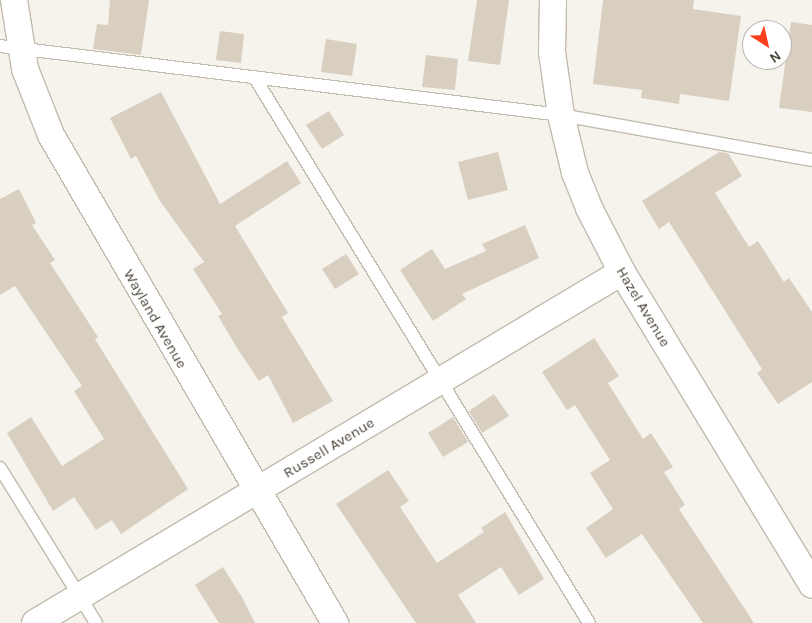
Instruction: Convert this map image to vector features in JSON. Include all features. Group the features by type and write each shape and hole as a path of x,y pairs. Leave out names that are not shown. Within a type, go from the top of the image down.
{"street":[{"name":"Wayland Avenue","path":"14,0 11,48 51,136 78,188 335,623"},
{"name":"Hazel Avenue","path":"553,0 552,52 560,114 575,173 622,272 812,585"},
{"name":"Russell Avenue","path":"35,623 622,272"}],"lane":[{"path":"11,48 560,114 812,160"},
{"path":"255,78 443,380 589,623"},
{"path":"0,468 96,623"}],"building":[{"path":"110,0 149,0 141,55 93,49 97,24 108,25"},
{"path":"477,0 509,0 500,65 468,61"},
{"path":"603,0 694,0 693,9 741,16 729,101 680,94 679,104 641,98 642,90 593,84"},
{"path":"792,22 812,25 812,112 779,108 784,70 792,70"},
{"path":"220,31 244,34 241,63 216,60"},
{"path":"326,39 357,44 352,76 321,72"},
{"path":"426,55 458,59 455,90 422,87"},
{"path":"161,92 220,204 287,161 301,183 235,226 288,313 282,317 333,401 293,423 268,375 259,381 218,316 222,314 193,269 204,262 160,201 136,156 131,159 110,118"},
{"path":"329,111 344,135 322,149 306,125"},
{"path":"498,152 508,190 468,200 458,162"},
{"path":"719,152 728,153 742,176 715,193 749,247 758,241 784,282 789,278 812,312 812,382 778,404 757,373 762,369 669,222 659,229 642,201"},
{"path":"19,189 36,223 32,225 55,260 50,263 98,337 95,339 188,489 121,534 112,520 96,530 74,497 53,511 7,433 31,417 62,466 104,439 74,391 82,386 15,286 0,295 0,199"},
{"path":"525,225 539,258 462,294 466,299 433,321 400,270 432,249 445,269 486,251 482,244"},
{"path":"346,254 359,274 335,289 322,269"},
{"path":"594,338 619,376 608,383 643,439 651,433 673,467 664,472 685,505 679,509 754,623 703,623 642,534 606,558 586,528 613,509 590,473 610,460 575,405 567,410 542,372"},
{"path":"494,394 509,416 482,433 469,411"},
{"path":"453,417 468,442 443,457 428,433"},
{"path":"388,470 409,501 400,507 437,563 484,532 481,528 505,512 544,579 519,595 501,567 458,595 476,623 416,623 336,504"},
{"path":"223,567 255,623 219,623 195,585"}]}
